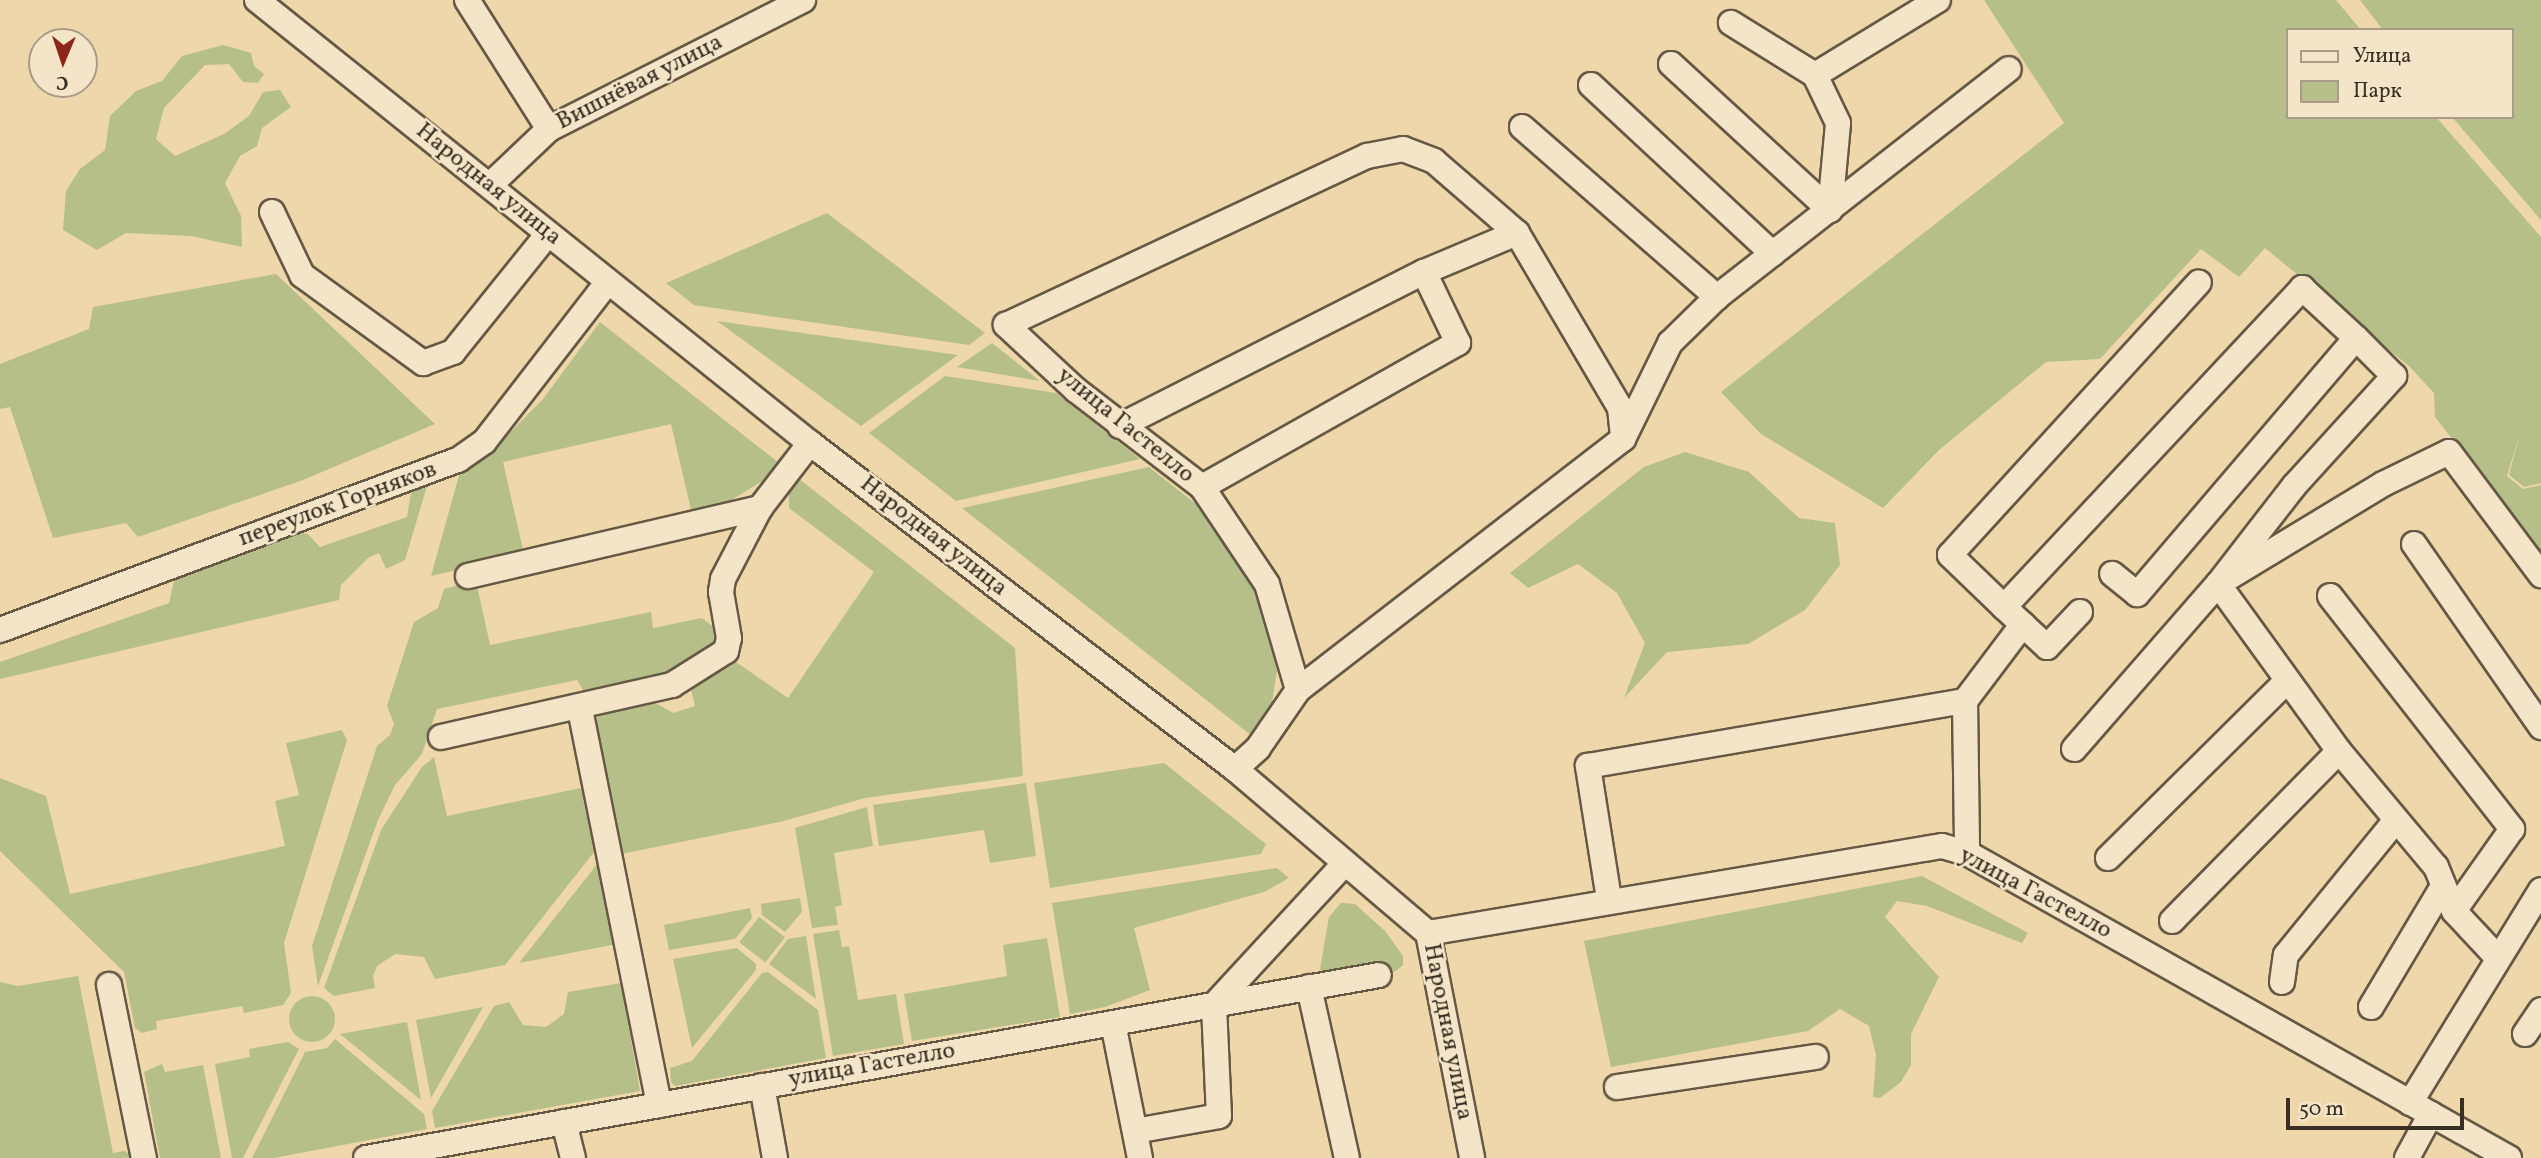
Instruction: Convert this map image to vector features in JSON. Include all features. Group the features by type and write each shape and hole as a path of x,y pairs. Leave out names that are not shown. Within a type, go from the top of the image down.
{"street":[{"path":"467,0 549,129"},
{"name":"Вишнёвая улица","path":"490,185 549,129 803,0"},
{"path":"1815,75 1938,0"},
{"name":"Народная улица","path":"269,3 607,283 810,443 1235,769 1428,933 1472,1158"},
{"path":"1731,23 1815,75 1838,123 1830,210"},
{"path":"1671,64 1830,210"},
{"path":"1235,769 1258,748 1298,690 1623,439 1670,343 1717,297 2009,69"},
{"path":"1591,85 1773,254"},
{"path":"1522,127 1717,297"},
{"name":"улица Гастелло","path":"1298,690 1267,584 1202,487 1120,426 1006,325 1367,156 1404,149 1434,161 1517,233"},
{"path":"272,212 302,275 423,363 453,352 548,234"},
{"path":"1120,426 1424,272 1517,233 1620,408 1623,439"},
{"path":"1202,487 1458,343 1424,272"},
{"path":"2080,612 2047,647 1950,555 2199,282"},
{"name":"переулок Горняков","path":"0,630 458,460 484,442 607,283"},
{"path":"2004,607 2302,288 2394,376 2294,486 2218,584 2074,749"},
{"path":"2112,574 2137,594 2356,338"},
{"path":"441,737 580,709 672,685 726,651 729,638 721,592 723,579 760,508 810,443"},
{"path":"2218,584 2364,495 2449,452 2541,575"},
{"path":"468,576 760,508"},
{"path":"2414,544 2541,727"},
{"path":"2218,584 2286,682 2339,751 2436,867 2454,911 2497,957"},
{"path":"2330,596 2512,829 2454,911"},
{"path":"1967,853 1965,701 2023,624"},
{"path":"2108,858 2286,682"},
{"path":"1609,899 1588,765 1965,701"},
{"path":"580,709 659,1105"},
{"path":"2172,921 2339,751"},
{"path":"2283,982 2286,955 2396,820"},
{"name":"улица Гастелло","path":"1428,933 1609,899 1942,846 1967,853 2509,1158"},
{"path":"1135,1131 1219,1116 1214,1004 1345,863"},
{"path":"2371,1007 2442,886"},
{"path":"2407,1158 2420,1108 2497,957 2541,890"},
{"name":"улица Гастелло","path":"366,1158 451,1150 564,1122 1379,975"},
{"path":"109,985 144,1158"},
{"path":"1310,987 1347,1158"},
{"path":"2525,1034 2541,1010"},
{"path":"1113,1023 1140,1158"},
{"path":"1617,1087 1816,1057"},
{"path":"762,1086 775,1158"},
{"path":"564,1122 573,1158"}],"green space":[{"path":"1984,0 2336,0 2359,28 2286,28 2286,119 2438,119 2541,237 2541,483 2524,487 2509,475 2520,433 2507,476 2523,489 2541,485 2541,553 2435,417 2434,393 2410,367 2265,248 2239,277 2201,249 2100,359 2046,362 1939,450 1883,508 1761,434 1721,392 2064,123"},
{"path":"2360,0 2541,0 2541,220 2454,119 2513,119 2513,28 2381,28"},
{"path":"223,45 251,53 254,66 264,74 258,83 243,82 229,64 205,65 164,108 156,139 175,156 224,134 249,116 263,92 280,90 291,107 262,128 257,146 240,156 225,183 241,216 242,247 191,236 126,233 97,250 63,230 66,191 80,169 105,150 110,116 136,91 162,81 182,56"},
{"path":"827,213 985,333 969,345 694,305 666,283"},
{"path":"276,274 435,424 303,480 138,537 126,523 53,538 10,407 0,409 0,364 89,329 93,307"},
{"path":"717,321 958,355 861,426"},
{"path":"600,322 779,463 772,475 723,505 692,514 671,424 503,462 524,554 431,576 460,472 483,460 543,399"},
{"path":"992,343 1040,381 957,367"},
{"path":"945,376 1056,393 1140,459 956,501 869,433"},
{"path":"1685,452 1749,472 1799,518 1835,523 1840,565 1805,610 1748,644 1667,652 1624,698 1645,643 1617,593 1578,564 1528,588 1510,573 1644,467"},
{"path":"1149,467 1211,516 1250,573 1271,627 1277,671 1272,702 1252,736 962,508"},
{"path":"798,478 1015,648 1023,776 865,798 780,822 621,854 595,725 599,714 652,701 673,713 695,706 691,689 736,662 788,698 874,572 789,508 789,489"},
{"path":"427,486 405,560 386,569 379,553 368,558 341,585 339,600 0,679 0,662 169,603 174,581 183,573 295,532 308,534 320,547 407,517 411,493"},
{"path":"476,581 490,645 651,612 653,628 702,618 720,632 716,645 671,676 586,695 577,680 437,709 422,754 395,785 378,820 318,986 312,946 377,746 390,735 394,724 387,706 414,622 438,608 444,589"},
{"path":"342,730 347,740 284,943 291,993 283,1005 244,1013 242,1006 156,1021 157,1029 142,1033 135,1028 124,972 0,851 0,778 46,796 70,894 285,846 275,801 299,795 286,743"},
{"path":"434,757 447,816 581,788 594,852 505,965 435,979 424,957 395,954 377,966 373,976 375,988 334,996 324,988 381,830 422,767"},
{"path":"1164,763 1266,844 1261,854 1050,888 1034,783"},
{"path":"1026,783 1036,856 990,863 984,830 879,846 873,805"},
{"path":"867,807 873,846 834,853 842,905 835,907 838,925 812,928 795,828"},
{"path":"598,863 617,944 519,963"},
{"path":"1277,868 1289,878 1264,892 1134,928 1150,990 1105,1007 1070,1014 1052,903"},
{"path":"1922,876 2028,933 2022,943 1927,906 1897,901 1885,917 1939,977 1911,1034 1911,1065 1901,1082 1880,1098 1873,1097 1876,1055 1869,1026 1840,1009 1808,1031 1611,1067 1584,941"},
{"path":"800,898 802,912 785,932 762,915 761,904"},
{"path":"1341,903 1355,904 1385,931 1403,956 1403,965 1396,971 1326,978 1320,969 1329,917"},
{"path":"750,908 752,918 735,939 669,950 664,925"},
{"path":"759,917 785,937 765,963 739,942"},
{"path":"839,930 842,947 849,946 858,1000 896,994 904,1044 833,1056 813,934"},
{"path":"806,936 816,999 769,964 788,939"},
{"path":"1047,938 1060,1017 912,1041 904,994 1007,976 1003,945"},
{"path":"737,948 756,964 756,970 692,1048 673,959"},
{"path":"768,972 818,1010 826,1058 675,1086 671,1082 670,1068 692,1061 762,973"},
{"path":"78,976 113,1153 125,1151 134,1158 0,1158 0,982 18,986"},
{"path":"621,983 640,1091 435,1128 432,1111 494,1006 509,1002 523,1025 546,1027 564,1014 568,992"},
{"path":"312,996 328,1003 335,1019 328,1035 312,1042 296,1035 289,1019 296,1003"},
{"path":"483,1007 431,1098 416,1020"},
{"path":"407,1022 421,1100 340,1034"},
{"path":"335,1039 424,1114 427,1129 274,1158 252,1158 305,1052 327,1048"},
{"path":"288,1042 299,1049 243,1158 232,1158 215,1064 250,1057 249,1049"},
{"path":"162,1064 165,1072 203,1065 221,1158 160,1158 144,1072"}]}
